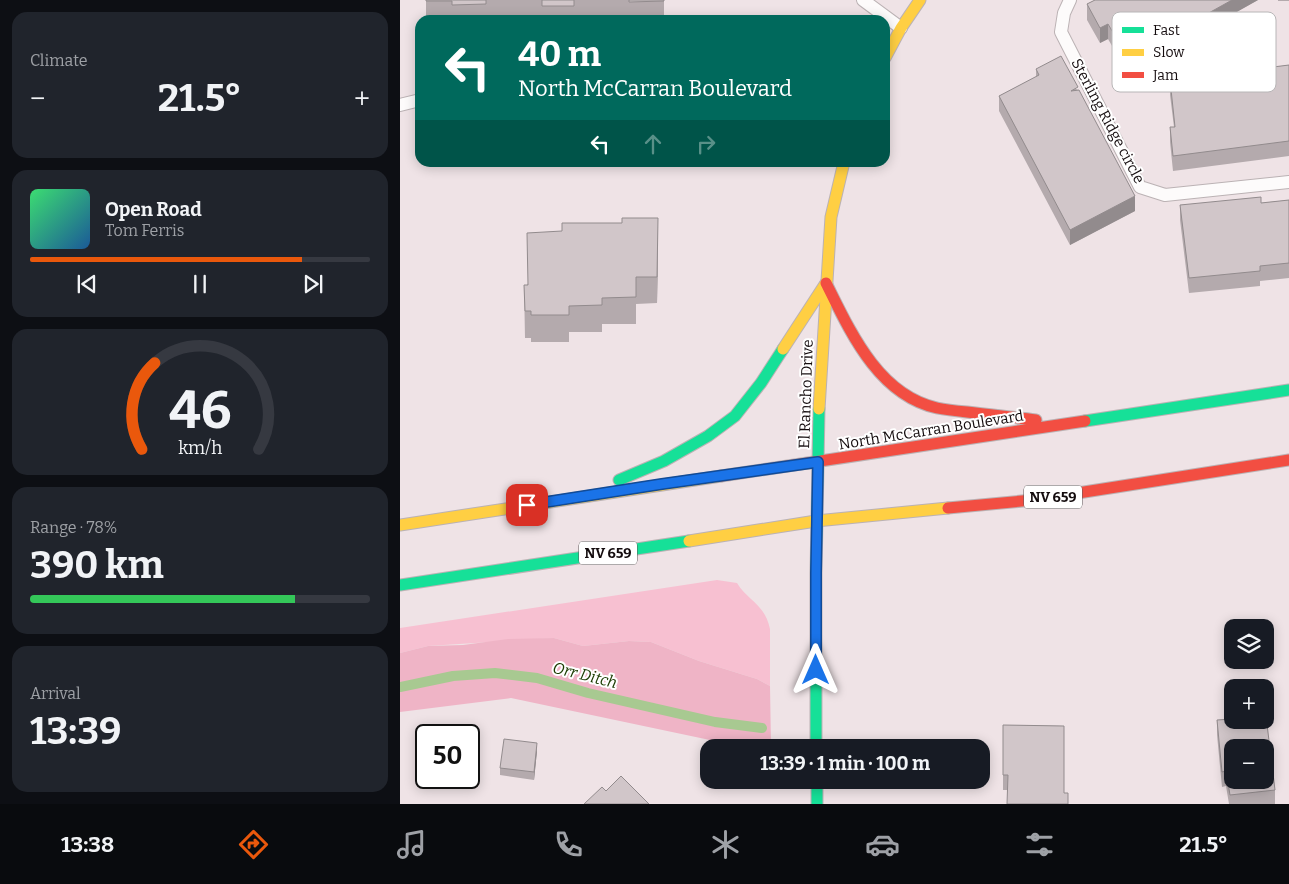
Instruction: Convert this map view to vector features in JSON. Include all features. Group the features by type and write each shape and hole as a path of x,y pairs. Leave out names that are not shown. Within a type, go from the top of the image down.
{"main road":[{"path":"890,49 920,0"},
{"name":"El Rancho Drive","path":"816,739 818,425 831,217 843,167"},
{"path":"826,283 850,331 869,361 882,376 914,399 936,408 1071,424"},
{"path":"581,497 664,461 708,436 735,416 761,383 826,283"},
{"name":"North McCarran Boulevard","path":"400,525 1289,390"},
{"name":"NV 659","path":"400,585 816,521 1032,500 1289,460"},
{"path":"816,789 817,804"}],"lane":[{"path":"863,0 883,15"},
{"name":"Sterling Ridge circle","path":"1070,0 1064,13 1061,32 1140,187 1165,195 1289,182"},
{"path":"890,20 901,28"},
{"path":"400,105 415,101"}],"shaded area":[{"path":"717,580 737,583 760,608 768,621 770,629 770,686 757,679 699,661 651,642 629,641 583,646 554,638 428,646 400,653 400,628"},
{"path":"554,638 583,646 629,641 651,642 699,661 757,679 770,686 771,739 705,739 511,698 400,712 400,653 428,646 463,645 508,639"}],"building":[{"path":"426,0 486,0 486,4 452,5 452,1"},
{"path":"542,0 574,0 574,6 542,6"},
{"path":"629,0 664,0 664,1 629,2"},
{"path":"1095,0 1232,0 1210,12 1112,12 1112,31 1108,24 1100,28 1087,4"},
{"path":"1061,56 1078,87 1071,91 1079,90 1135,196 1070,230 999,96 1039,75 1036,69"},
{"path":"1289,65 1289,141 1173,156 1170,127 1175,127 1171,92 1276,92 1276,67"},
{"path":"1261,197 1261,203 1289,200 1289,263 1260,266 1260,271 1189,278 1180,205"},
{"path":"622,218 658,218 657,277 636,277 636,297 602,298 602,305 569,306 569,315 531,315 531,311 525,311 524,285 528,285 527,233 562,231 562,223 622,223"},
{"path":"1217,720 1224,720 1224,729 1268,729 1269,739 1224,739 1224,772 1222,772"},
{"path":"1003,725 1064,726 1064,793 1068,793 1068,804 1007,804 1008,775 1003,775"},
{"path":"504,739 537,743 534,772 500,768"},
{"path":"621,776 649,804 584,804 602,787 606,791"},
{"path":"1274,782 1275,790 1230,795 1229,789 1274,789"}],"waterway":[{"name":"Orr Ditch","path":"400,687 453,676 495,673 537,678 588,693 715,722 762,728"}],"traffic: fast":[{"path":"619,480 664,461 708,436 735,416 761,383 783,349"},
{"path":"1085,421 1289,390"},
{"path":"816,739 816,573 819,409"},
{"path":"400,585 689,541"},
{"path":"817,789 817,804"}],"traffic: slow":[{"path":"890,49 920,0"},
{"path":"819,409 831,217 843,167"},
{"path":"783,349 826,283"},
{"path":"400,525 721,476"},
{"path":"689,541 816,521 948,508"}],"traffic: jam":[{"path":"826,283 845,321 868,359 898,390 916,401 937,408 1036,420"},
{"path":"721,476 1085,421"},
{"path":"948,508 1033,500 1289,460"}],"route":[{"path":"527,505 818,462 816,670"}]}
